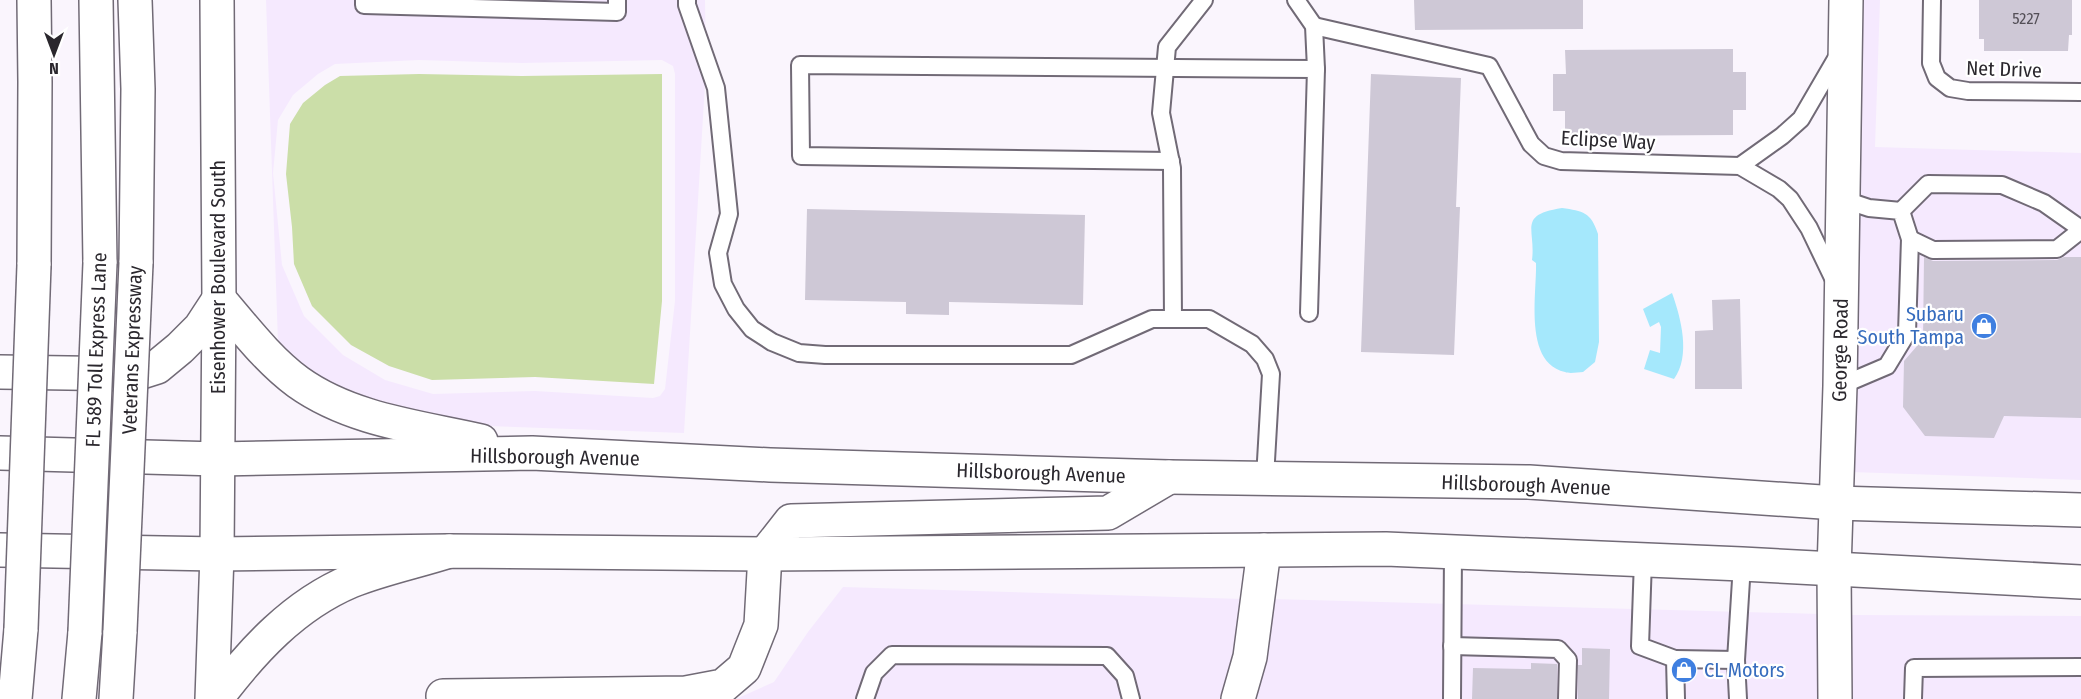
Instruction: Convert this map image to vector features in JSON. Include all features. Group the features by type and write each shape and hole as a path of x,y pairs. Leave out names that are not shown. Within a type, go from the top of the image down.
{"main road":[{"path":"15,699 21,629 34,265 34,0"},
{"name":"FL 589 Toll Express Lane","path":"79,699 85,632 100,263 96,0"},
{"name":"Veterans Expressway","path":"116,699 136,263 138,89 135,0"},
{"name":"Eisenhower Boulevard South","path":"214,699 219,299 217,0"},
{"name":"George Road","path":"1835,699 1834,570 1840,386 1846,0"},
{"path":"0,372 135,374 146,371 157,367 180,348 200,328 219,299 255,342 277,363 297,381 324,398 384,420 532,453"},
{"name":"Hillsborough Avenue","path":"0,453 218,459 532,453 770,465 1169,477 1529,483 1836,503 2081,510"},
{"path":"443,696 545,698 686,693 723,687 744,668 761,625 765,554 791,521 1108,513 1169,477"},
{"path":"0,550 217,554 449,551 765,554 1386,549 1742,564 2081,582"},
{"path":"1238,699 1250,657 1264,550"},
{"path":"214,699 257,648 311,603 351,581 449,551"}],"lane":[{"path":"364,0 364,5 617,12 617,0"},
{"path":"687,0 716,88 729,214 718,253 723,284 736,309 752,329 772,342 799,353 825,355 1071,355 1152,319 1209,319 1252,344 1265,359 1272,374 1265,478"},
{"path":"1173,319 1170,161 1161,113 1167,47 1204,0"},
{"path":"1296,0 1314,26 1316,69 1309,313"},
{"name":"Net Drive","path":"1932,0 1931,63 1937,78 1950,88 1968,91 2081,92"},
{"name":"Eclipse Way","path":"1314,26 1489,66 1531,144 1544,156 1561,161 1740,166"},
{"path":"1841,295 1809,228 1790,199 1779,189 1740,166 1782,136 1801,119 1845,43"},
{"path":"1170,161 801,156 800,65 1316,69"},
{"path":"1901,211 1928,184 2001,184 2044,203 2081,229 2057,249 1933,250 1910,239"},
{"path":"1842,199 1869,208 1901,211"},
{"path":"1840,386 1887,366 1908,333 1910,239 1901,211"},
{"path":"1452,699 1453,552"},
{"path":"1643,560 1640,646 1674,659 1736,660"},
{"path":"1738,699 1736,660 1742,564"},
{"path":"1452,645 1558,649 1568,660 1568,699"},
{"path":"866,699 874,673 892,655 916,655 1107,656 1125,676 1131,699"},
{"path":"1674,659 1676,699"},
{"path":"1913,699 1914,668 2081,667"}],"shaded area":[{"path":"266,0 705,0 706,67 684,433 487,426 388,404 360,396 330,383 305,368 278,342","holes":["419,60 522,63 662,60 673,66 675,74 675,301 665,389 660,396 653,398 535,391 433,394 385,380 343,355 304,316 282,265 273,173 278,120 293,95 318,74 335,64"]},
{"path":"1860,0 1880,0 1875,147 2081,153 2081,480 1851,472"},
{"path":"843,587 1243,599 1236,653 1223,699 736,699 774,682 808,632"},
{"path":"1272,599 1820,614 1821,699 1253,699"},
{"path":"1849,615 2081,616 2081,699 1849,699"}],"green space":[{"path":"419,74 522,76 662,74 662,301 654,384 535,377 432,380 389,366 351,345 312,306 294,264 286,174 290,124 303,103 340,76"}],"water":[{"path":"1562,208 1585,214 1592,221 1598,234 1599,342 1595,362 1583,372 1567,373 1552,366 1543,355 1535,325 1536,263 1532,260 1532,225 1534,219 1539,215"},
{"path":"1672,293 1683,337 1682,359 1674,379 1644,369 1650,350 1660,353 1661,327 1659,322 1650,327 1643,309"}],"building":[{"path":"1414,0 1583,0 1583,29 1415,30"},
{"path":"1979,0 2072,0 2072,35 2069,35 2068,51 1984,51 1984,39 1979,39"},
{"path":"1733,49 1733,72 1746,72 1746,110 1733,110 1733,135 1565,136 1565,111 1553,111 1553,74 1566,74 1565,50"},
{"path":"1371,74 1461,78 1456,207 1460,207 1454,355 1361,352"},
{"path":"807,209 1085,215 1083,305 949,302 949,315 906,314 906,302 805,300"},
{"path":"1924,257 1933,261 2057,260 2064,257 2081,257 2081,418 2004,416 1994,438 1925,436 1903,407 1904,361 1923,339"},
{"path":"1740,299 1742,389 1695,389 1695,331 1713,330 1712,300"},
{"path":"1582,648 1610,649 1609,699 1578,699 1578,665 1582,665"},
{"path":"1531,663 1557,664 1557,699 1472,699 1473,668 1531,669"}],"place":[{"name":"Subaru South Tampa","path":"1984,326"},
{"name":"CL Motors","path":"1684,670"}]}
